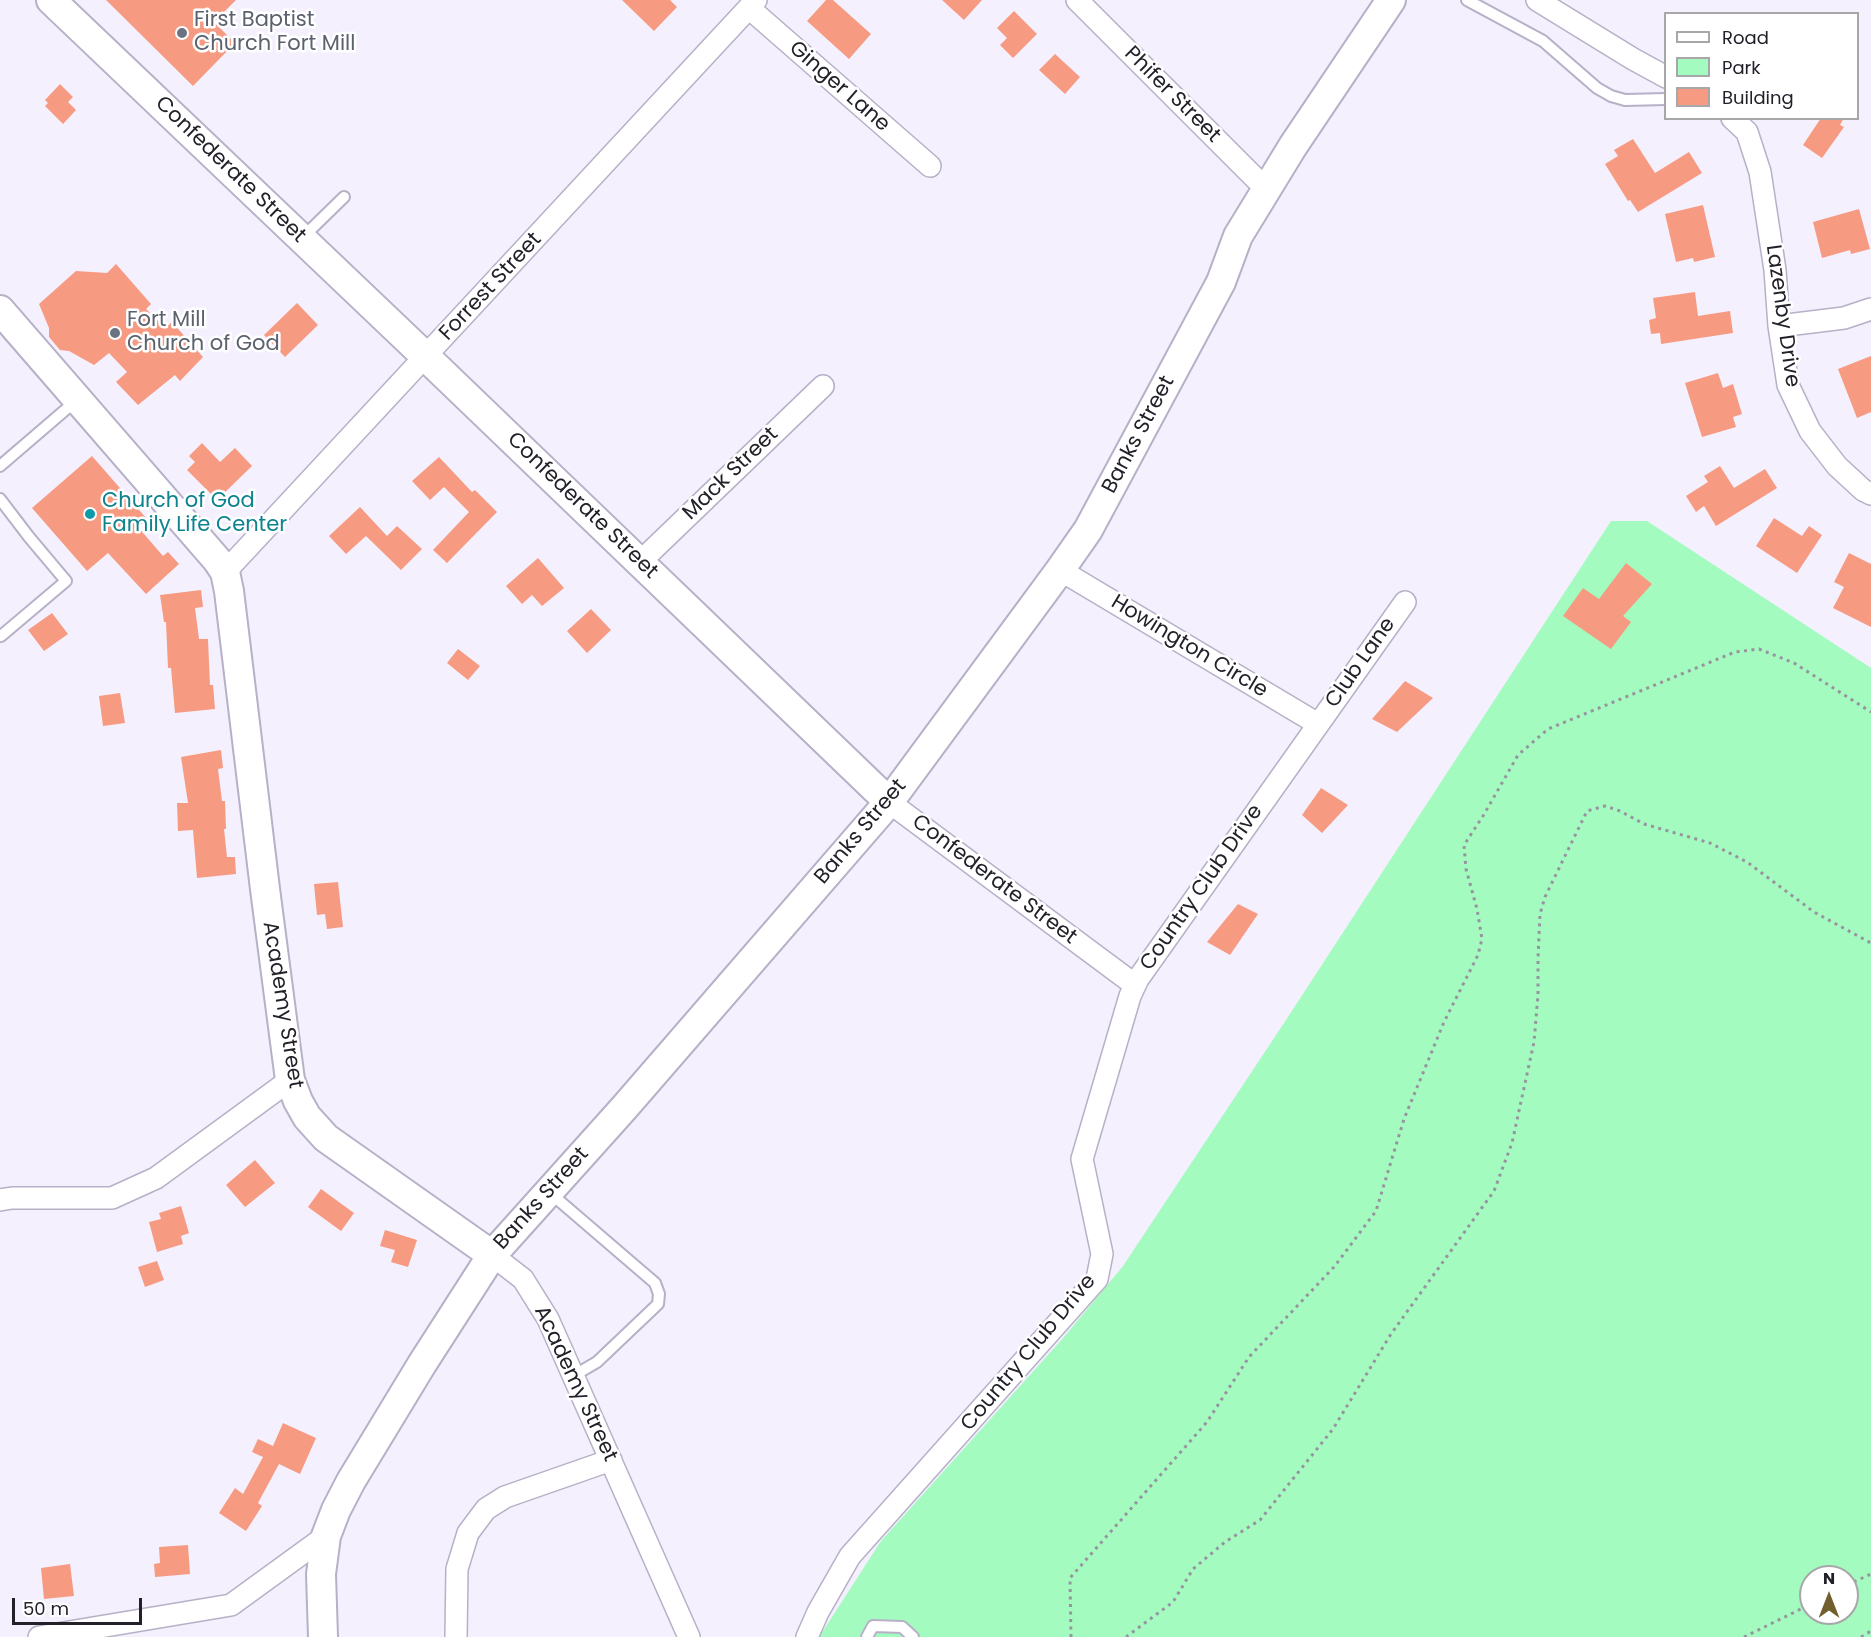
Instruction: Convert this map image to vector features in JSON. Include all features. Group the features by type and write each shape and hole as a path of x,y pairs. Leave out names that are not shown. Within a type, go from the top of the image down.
{"street":[{"name":"Confederate Street","path":"51,0 889,802 1135,985"},
{"name":"Phifer Street","path":"1077,0 1267,190"},
{"name":"Banks Street","path":"323,1637 321,1574 326,1536 336,1510 422,1364 492,1255 889,802 1060,570 1088,530 1221,282 1238,236 1299,137 1391,0"},
{"path":"1537,0 1664,76"},
{"name":"Ginger Lane","path":"752,4 930,166"},
{"name":"Forrest Street","path":"225,572 752,4"},
{"name":"Lazenby Drive","path":"1734,120 1747,132 1760,172 1775,270 1779,326 1788,385 1810,431 1837,466 1863,490 1871,494"},
{"path":"1779,326 1844,318 1871,309"},
{"name":"Academy Street","path":"0,310 225,572 290,1080 298,1101 307,1117 326,1138 523,1279 548,1319 689,1637"},
{"name":"Mack Street","path":"640,562 822,386"},
{"name":"Howington Circle","path":"1060,570 1318,724"},
{"name":"Club Lane","path":"1318,724 1405,602"},
{"name":"Country Club Drive","path":"807,1637 818,1612 850,1556 1097,1279 1102,1254 1082,1159 1130,996 1135,985 1318,724"},
{"path":"0,1200 12,1197 112,1197 156,1178 290,1080"},
{"path":"456,1637 457,1569 468,1533 486,1509 505,1497 610,1460"},
{"path":"39,1637 231,1605 326,1536"}],"lane":[{"path":"1467,0 1544,41 1596,88 1611,96 1625,100 1664,99"},
{"path":"302,239 344,197"},
{"path":"0,466 78,399"},
{"path":"0,499 28,537 66,581 0,635"},
{"path":"548,1192 655,1282 659,1294 658,1304 605,1355 573,1376"},
{"path":"867,1637 873,1626 902,1627 913,1637"}],"path":[{"path":"1071,1637 1070,1578 1207,1422 1249,1357 1334,1267 1376,1211 1404,1119 1444,1022 1478,955 1482,939 1477,909 1466,869 1464,845 1518,755 1548,729 1735,652 1759,649 1794,663 1871,711"},
{"path":"1126,1637 1173,1602 1193,1569 1225,1542 1260,1520 1333,1429 1391,1334 1494,1191 1512,1143 1534,1042 1540,914 1545,897 1587,811 1605,806 1644,824 1710,843 1747,862 1814,912 1871,943"},
{"path":"1744,1637 1799,1610"},
{"path":"1862,1637 1871,1630"}],"green space":[{"path":"1611,521 1647,521 1871,668 1871,1637 819,1637 881,1541 1064,1337 1123,1266"}],"building":[{"name":"First Baptist Church Fort Mill","path":"106,0 236,0 214,22 235,43 193,86"},
{"path":"622,0 670,0 677,7 654,31"},
{"path":"826,0 833,0 871,34 849,59 807,21"},
{"path":"942,0 982,0 964,20"},
{"path":"1014,11 1037,34 1013,58 1000,45 1007,38 997,28"},
{"path":"1055,54 1080,77 1065,94 1039,70"},
{"path":"60,84 73,97 68,102 76,110 63,124 45,106 48,103 45,100"},
{"path":"1820,120 1843,120 1840,125 1844,127 1822,158 1803,145"},
{"path":"1633,139 1655,173 1689,152 1702,173 1638,212 1630,200 1628,201 1605,164 1618,156 1614,150"},
{"path":"1703,205 1715,257 1694,262 1693,258 1676,262 1665,214"},
{"path":"1859,209 1870,249 1851,254 1850,250 1822,258 1813,222"},
{"name":"Fort Mill Church of God","path":"116,264 151,304 146,309 165,328 172,322 203,357 180,381 175,375 138,405 116,382 127,372 109,353 94,365 69,351 60,350 49,337 49,328 39,304 76,271 107,273"},
{"path":"1695,292 1698,316 1730,311 1733,333 1661,344 1660,333 1651,334 1649,320 1656,318 1653,298"},
{"path":"297,303 318,325 285,357 264,335"},
{"path":"1871,356 1871,412 1857,418 1838,369"},
{"path":"1718,373 1723,388 1733,384 1742,414 1733,417 1736,427 1702,437 1685,383"},
{"path":"202,443 220,462 235,448 252,466 217,500 187,470 195,462 189,456"},
{"name":"Church of God Family Life Center","path":"92,456 147,519 138,527 163,556 168,552 179,564 146,594 108,553 87,571 32,508"},
{"path":"439,457 472,492 475,490 497,512 447,563 433,550 469,512 444,487 430,500 412,481"},
{"path":"1720,466 1734,488 1765,469 1777,488 1716,526 1704,506 1696,512 1686,496 1708,482 1704,476"},
{"path":"360,507 387,536 397,526 422,549 401,570 366,536 346,554 329,536"},
{"path":"1774,518 1802,536 1809,526 1822,535 1797,573 1756,546"},
{"path":"1849,553 1871,564 1871,627 1833,608 1844,587 1834,582"},
{"path":"538,558 564,588 542,606 532,595 522,604 506,586"},
{"path":"1626,563 1652,584 1623,616 1631,622 1611,649 1563,616 1583,588 1599,599"},
{"path":"201,590 203,607 195,608 199,639 208,639 210,685 213,685 215,709 175,713 171,668 168,668 166,622 164,622 160,595"},
{"path":"591,609 611,630 587,653 567,631"},
{"path":"52,613 68,634 44,651 28,630"},
{"path":"458,649 480,666 468,680 447,663"},
{"path":"1405,681 1433,698 1397,732 1372,719"},
{"path":"120,693 125,723 103,726 99,696"},
{"path":"221,750 223,768 218,769 222,801 225,801 226,829 224,829 227,857 235,857 236,874 197,878 193,830 178,831 177,803 188,803 181,757"},
{"path":"1321,788 1348,805 1322,833 1302,815"},
{"path":"338,882 343,927 327,929 325,914 317,915 314,884"},
{"path":"1238,904 1258,914 1230,955 1207,942"},
{"path":"255,1160 275,1183 245,1207 226,1185"},
{"path":"321,1189 354,1213 341,1231 308,1207"},
{"path":"181,1206 189,1233 181,1236 183,1244 157,1252 149,1222 161,1219 159,1213"},
{"path":"385,1230 417,1240 408,1267 391,1262 395,1250 380,1246"},
{"path":"157,1261 164,1280 145,1287 138,1267"},
{"path":"283,1423 316,1438 300,1474 279,1464 258,1503 262,1506 246,1531 219,1513 235,1488 243,1494 263,1457 252,1452 258,1439 273,1446"},
{"path":"188,1545 190,1574 155,1577 154,1564 160,1563 159,1547"},
{"path":"70,1564 74,1596 44,1599 41,1568"}],"place":[{"name":"First Baptist Church Fort Mill","path":"182,33"},
{"name":"Fort Mill Church of God","path":"115,333"},
{"name":"Church of God Family Life Center","path":"90,514"}]}
